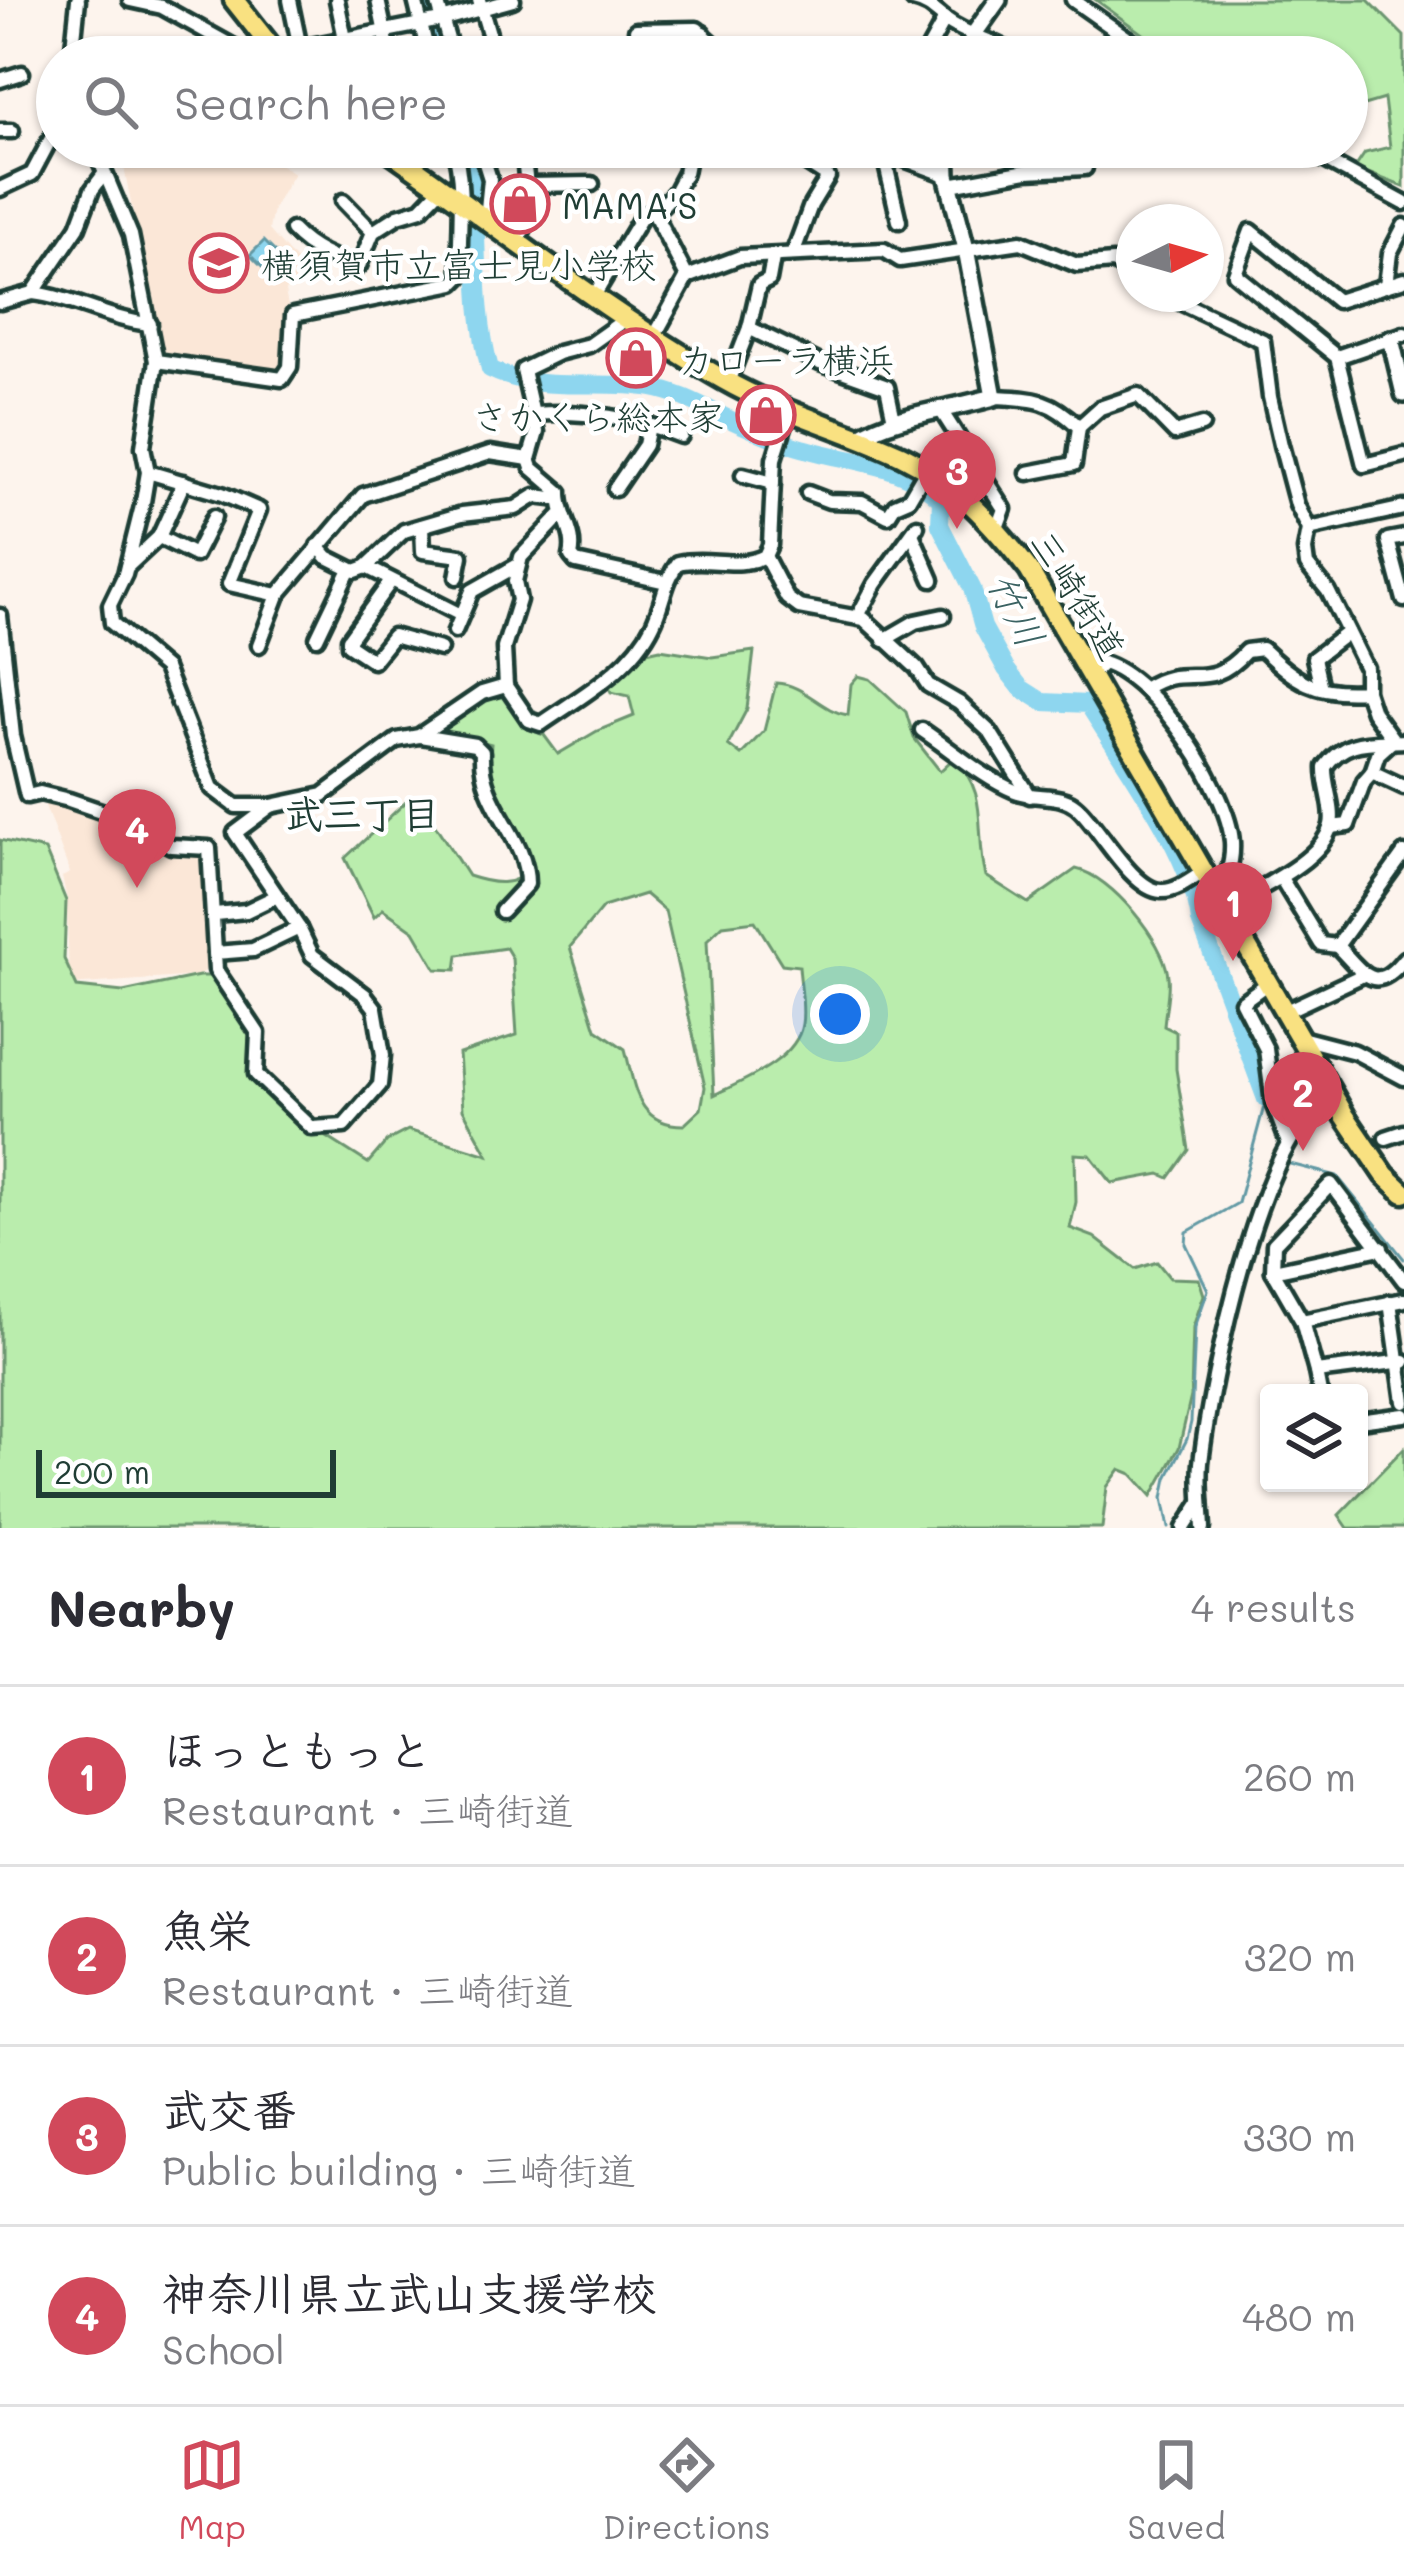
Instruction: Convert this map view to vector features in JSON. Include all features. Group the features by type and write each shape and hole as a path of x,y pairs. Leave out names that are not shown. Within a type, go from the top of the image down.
{"main road":[{"path":"234,0 265,36"},
{"name":"三崎街道","path":"414,168 654,338 728,382 926,470 997,528 1029,570 1332,1095 1385,1175 1404,1193"}],"street":[{"path":"74,36 78,0"},
{"path":"130,0 162,7 214,36"},
{"path":"290,0 298,36"},
{"path":"337,0 344,36"},
{"path":"378,0 386,36"},
{"path":"416,0 423,36"},
{"path":"437,0 446,36"},
{"path":"360,36 513,0"},
{"path":"913,0 935,7 945,20 979,36"},
{"path":"974,34 998,0"},
{"path":"1072,0 1124,36"},
{"path":"480,5 490,36"},
{"path":"936,36 945,20"},
{"path":"636,30 698,28 706,36"},
{"path":"0,80 22,73"},
{"path":"0,189 32,174 36,166"},
{"path":"102,168 131,235 156,361 143,447 148,472 127,567 110,604 112,623 165,668 193,747 221,799 236,806 271,806 322,795 397,740 419,736 475,745 482,752 483,785 527,866 527,884 502,911"},
{"path":"156,361 282,379 290,367 293,315 454,283 460,277 462,201 457,168"},
{"path":"484,217 490,179 487,168"},
{"path":"518,241 530,217 525,168"},
{"path":"594,296 642,216 675,192 686,168"},
{"path":"793,254 811,205 828,177 814,168"},
{"path":"887,168 899,221"},
{"path":"926,168 948,180 1085,168"},
{"path":"947,168 994,397"},
{"path":"1340,168 1404,203"},
{"path":"33,293 78,227 92,190 104,174"},
{"path":"527,185 592,184"},
{"path":"292,230 306,244 359,266 374,232 398,216 422,209 442,187"},
{"path":"343,202 374,232"},
{"path":"653,211 687,277"},
{"path":"1386,285 1390,253 1404,226"},
{"path":"1404,280 1336,301 1251,231 1235,274 1337,357 1364,465 1404,455"},
{"path":"654,338 687,277 740,257 884,250 900,260 1021,242 1077,265 1116,264"},
{"path":"728,382 760,285 769,280 773,258"},
{"path":"0,302 33,293 57,296 124,321 150,324"},
{"path":"1202,312 1263,340 1277,429 1297,505 1309,529 1307,565 1328,591 1366,668 1366,691 1373,712 1396,742"},
{"path":"627,318 589,344 523,370 538,440 529,459 532,468 560,492 560,516 572,532 571,556 576,562 666,582"},
{"path":"749,328 820,364 887,388 894,420"},
{"path":"1337,357 1397,336 1404,394"},
{"path":"1028,473 1073,464 1079,427 1100,407 1138,395 1175,433 1202,425"},
{"path":"859,438 894,420 994,397 1037,399 1059,407 1079,427"},
{"path":"518,565 519,600 504,648 506,686 529,720 541,724 637,651 678,563 699,558 742,564 765,556 770,545 774,459 789,411"},
{"path":"535,414 562,412 681,436"},
{"path":"942,412 1004,509 997,528"},
{"path":"615,489 645,446 649,426"},
{"path":"259,645 278,595 363,496 490,454 529,459"},
{"path":"808,493 829,501 862,502 888,515 895,505 910,499 926,470"},
{"path":"148,472 259,511 229,584 278,595"},
{"path":"743,475 773,483"},
{"path":"127,567 159,537 184,482"},
{"path":"366,567 394,537 422,526 462,514 515,508 535,496 560,499"},
{"path":"1309,529 1404,508"},
{"path":"455,631 476,587 518,565 560,516"},
{"path":"159,537 195,555 214,517"},
{"path":"422,526 423,551 461,556 457,577"},
{"path":"858,616 915,530 932,580"},
{"path":"1404,537 1388,540 1404,600"},
{"path":"318,545 350,569 366,567 461,615"},
{"path":"765,556 787,598 824,614 858,616 917,668 928,686 959,703 990,732 1030,796"},
{"path":"316,638 350,569"},
{"path":"391,581 349,639 350,645 373,661 393,636 440,649"},
{"path":"0,616 13,736 27,796 40,793 107,814 170,846 209,848 216,970 258,1033 256,1075 313,1128 344,1126 380,1085 383,1055 375,1009 365,995 312,956 299,928 235,832 271,806"},
{"path":"884,640 915,622 943,616"},
{"path":"1321,688 1314,658 1348,632"},
{"path":"1144,689 1177,673 1210,678 1253,649 1262,649 1292,678 1321,688 1366,691"},
{"path":"1091,675 1103,663 1144,689 1177,726 1227,817 1232,844 1220,901"},
{"path":"419,736 482,693 506,686"},
{"path":"922,730 1011,790 1073,803 1149,887 1176,888 1203,872"},
{"path":"1331,827 1348,825 1378,754 1396,742"},
{"path":"1220,901 1280,878 1319,846 1331,827 1325,767 1336,751 1351,744 1396,742"},
{"path":"1372,772 1404,787"},
{"path":"1337,946 1404,853"},
{"path":"1280,878 1321,944 1337,946 1364,974 1377,980 1389,977 1404,961"},
{"path":"215,914 246,911 277,896"},
{"path":"215,953 253,950 299,928"},
{"path":"1284,1012 1364,974"},
{"path":"1268,983 1242,1002 1266,1049 1273,1103 1288,1143"},
{"path":"1301,1039 1355,1052 1404,1078"},
{"path":"1203,1528 1200,1468 1245,1251 1279,1158 1316,1103 1332,1095"},
{"path":"1386,1138 1404,1132"},
{"path":"1318,1384 1302,1321 1273,1271 1274,1244 1331,1184 1404,1281"},
{"path":"1273,1271 1381,1248"},
{"path":"1302,1321 1397,1301 1404,1402"},
{"path":"1316,1372 1402,1360"},
{"path":"1368,1420 1404,1415"},
{"path":"1184,1528 1201,1502"}],"shaded area":[{"name":"横須賀市立富士見小学校","path":"124,168 286,168 294,173 273,209 269,230 305,271 285,291 288,306 294,306 284,365 278,370 165,359 138,256"},
{"path":"48,799 124,822 172,847 204,850 209,857 209,964 205,971 197,976 69,985 62,877 70,873 44,803"}],"green space":[{"path":"1096,0 1368,0 1404,36 1404,187 1355,168 1368,168 1368,152 1390,147 1384,99 1368,104 1368,36 1145,36"},
{"path":"660,649 712,657 754,651 747,709 728,745 741,755 764,731 776,683 848,715 851,684 858,676 870,679 906,712 914,738 940,771 953,759 965,771 977,799 986,876 1028,903 1076,869 1090,874 1134,912 1157,945 1168,976 1164,1026 1176,1032 1176,1069 1189,1150 1169,1178 1160,1174 1112,1183 1090,1155 1075,1154 1076,1202 1070,1228 1094,1237 1135,1269 1157,1262 1170,1278 1199,1279 1204,1295 1193,1327 1191,1396 1179,1448 1152,1496 1132,1474 1120,1469 1107,1487 1102,1528 0,1528 0,840 45,850 66,901 64,959 77,987 123,992 199,976 224,976 243,1009 262,1083 297,1118 368,1163 387,1141 408,1130 488,1155 463,1109 459,1054 517,1035 512,958 506,948 458,955 456,970 436,969 414,931 383,909 374,917 345,858 406,802 423,806 468,876 502,882 518,879 532,868 489,775 491,744 440,731 486,694 504,695 523,727 544,735 558,754 634,716 629,696 611,692 607,683 647,652","holes":["645,894 665,911 705,1087 701,1109 684,1125 656,1118 640,1101 625,1049 596,1029 570,947 603,907","755,921 782,964 799,966 802,1024 798,1037 779,1059 714,1095 707,940 723,925"]},
{"path":"1404,1448 1404,1528 1348,1528 1339,1515 1361,1492 1368,1492 1368,1485"}],"water":[{"path":"264,241 290,267 276,281 250,255"}],"waterway":[{"name":"竹川","path":"431,0 440,36"},
{"name":"竹川","path":"471,168 480,314 490,369 530,382 631,385 665,391 786,443 894,471 941,500 940,525 1006,669 1021,688 1043,702 1088,704 1171,838 1266,1099"},
{"name":"竹川","path":"1169,1528 1163,1498 1191,1422 1195,1327 1208,1290 1186,1244 1187,1232 1238,1203 1266,1099"},
{"path":"1267,1104 1280,1146"},
{"path":"1288,1159 1290,1164 1337,1176 1404,1259"}],"place":[{"name":"MAMA'S","path":"520,204"},
{"name":"横須賀市立富士見小学校","path":"219,263"},
{"name":"カローラ横浜","path":"636,358"},
{"name":"さかくら総本家","path":"766,415"},
{"name":"武交番","path":"957,529"},
{"name":"神奈川県立武山支援学校","path":"137,888"},
{"name":"ほっともっと","path":"1233,961"},
{"name":"魚栄","path":"1303,1151"}],"district":[{"name":"武三丁目","path":"362,812"}]}
